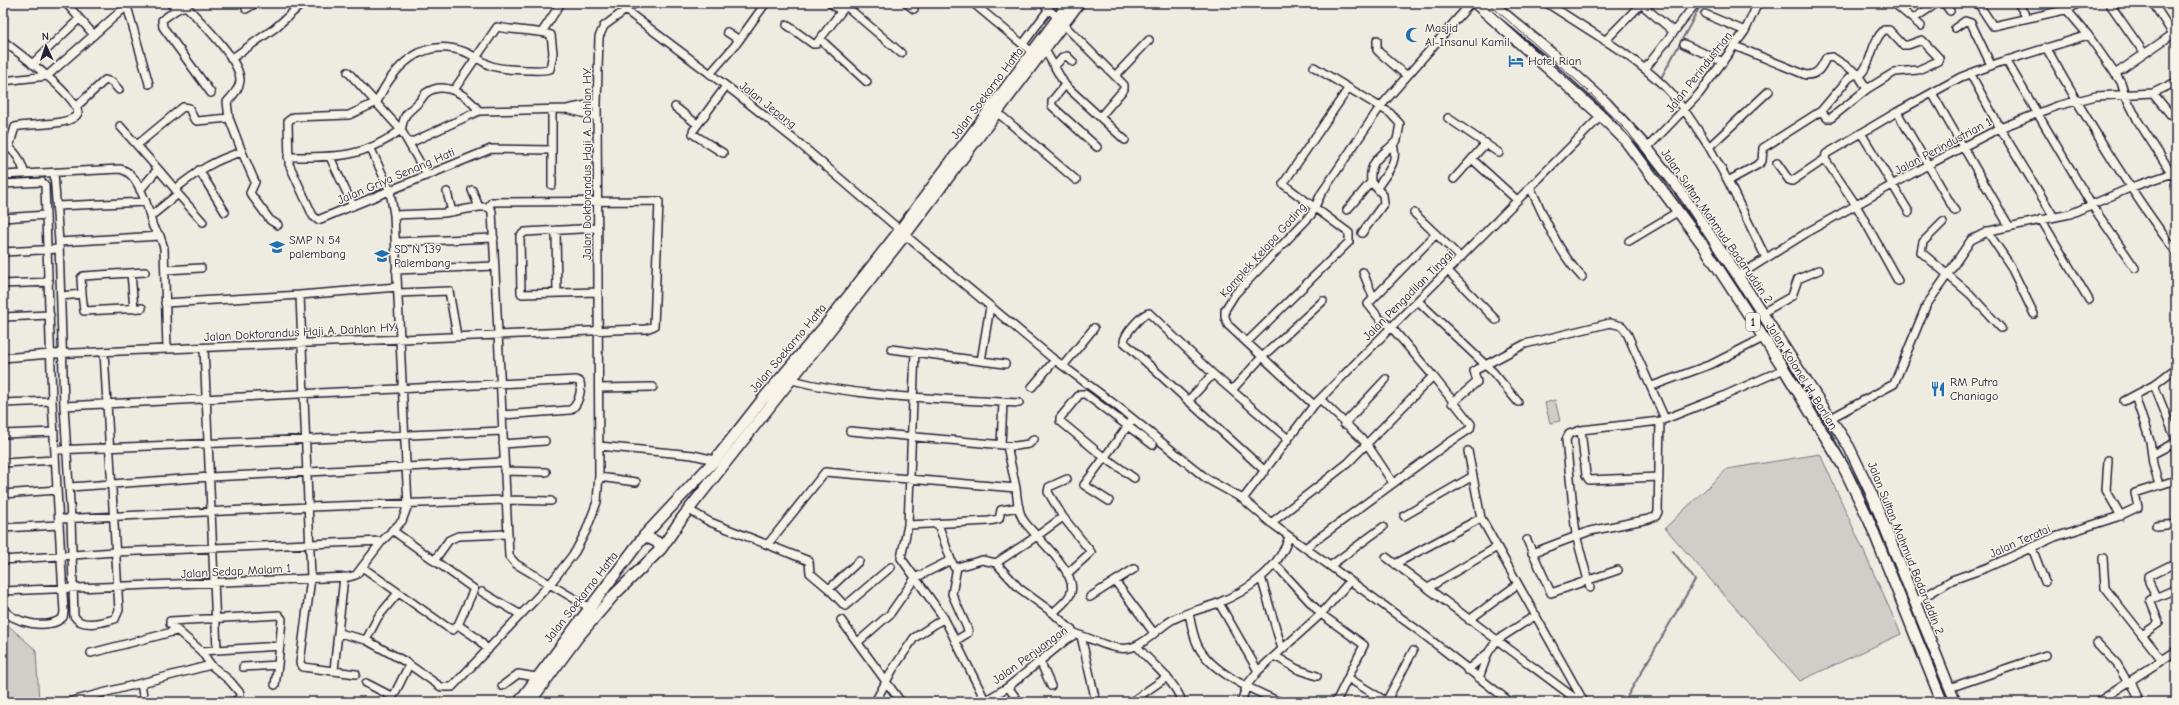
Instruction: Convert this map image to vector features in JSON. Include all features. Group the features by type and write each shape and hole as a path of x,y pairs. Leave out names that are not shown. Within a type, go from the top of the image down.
{"highway":[{"name":"Jalan Soekarno Hatta","path":"963,152 1062,11 1079,3"},
{"name":"Jalan Kolonel H. Barlian","path":"1475,3 1601,116 1638,155 1703,245 1784,369 1832,448 1867,514 1942,702"},
{"name":"Jalan Sultan Mahmud Badaruddin 2","path":"1492,3 1551,53 1606,104 1647,148 1678,188 1738,276 1845,441 1872,495 1914,604 1955,702"},
{"name":"Jalan Soekarno Hatta","path":"530,702 578,637 614,596 661,548 688,510 792,380 944,175 998,113 1045,50 1062,11"},
{"name":"Jalan Soekarno Hatta","path":"519,702 644,536 715,460 902,233 944,175"},
{"path":"1832,448 1845,441"},
{"path":"655,524 671,533"},
{"path":"644,536 657,542 661,548"}],"street":[{"path":"66,3 94,35"},
{"path":"170,3 176,10"},
{"path":"246,9 256,3"},
{"path":"231,59 274,28 303,3"},
{"path":"542,32 561,3"},
{"name":"Jalan Jepang","path":"616,3 801,145 990,307 1131,422"},
{"name":"Jalan Doktorandus Haji A. Dahlan HY.","path":"339,633 366,640 409,665 441,687 452,687 550,584 575,552 586,531 597,502 599,477 597,103 599,37 604,26 635,3"},
{"path":"710,74 737,43 763,3"},
{"path":"830,3 845,7 901,53"},
{"path":"906,3 914,9"},
{"path":"973,3 1033,53"},
{"path":"1042,3 1049,9 1062,11 1124,85 1124,89 1100,117"},
{"name":"Komplek Kelapa Gading","path":"1314,405 1228,325 1224,310 1235,294 1317,207 1321,194 1380,107 1471,3"},
{"path":"1547,3 1605,41 1645,70 1664,87 1684,111 1709,148 1728,181 1766,258"},
{"path":"1645,70 1696,3"},
{"name":"Jalan Perindustrian","path":"1647,148 1684,111 1723,62 1745,31 1758,3"},
{"path":"1894,3 1921,26"},
{"path":"1913,19 1937,3"},
{"path":"1944,3 1950,11"},
{"path":"1978,3 1993,26 2066,10 2079,3"},
{"path":"2018,3 2027,18"},
{"path":"1831,418 1894,384 1926,306 1960,254 1971,240 1987,231 2070,214 2132,187 2174,176 2138,121 2125,95 2121,82 2088,35 2061,3"},
{"path":"2109,3 2144,53"},
{"path":"2115,74 2175,33 2153,3"},
{"path":"1605,41 1641,4 1674,32"},
{"path":"3,81 47,76 129,5 149,84"},
{"path":"211,93 162,27 162,20 182,7 187,7 231,59 238,73 240,82 236,91 227,102 229,118 255,182 250,193 270,220 278,225"},
{"path":"788,25 813,44 816,44 845,7"},
{"path":"1023,44 1049,9"},
{"path":"1705,14 1745,31"},
{"path":"32,64 79,18"},
{"path":"1956,28 1965,21 1971,23 1991,65"},
{"path":"377,102 393,73 411,57 435,49 448,48 466,52 476,58 502,69 550,69 553,53 552,39 548,33 512,30 497,27 476,58 454,90"},
{"path":"1728,181 1759,164 1762,161 1763,148 1821,111 1849,78 1858,74 1870,61 1875,40 1884,30 1889,30 1903,45 1908,45 1922,40 1939,58 1938,61 1925,68 1896,72 1867,89 1831,118 1827,118 1821,111"},
{"path":"727,32 736,38 737,43"},
{"path":"1898,280 1856,205 1826,159 1826,154 1861,132 1970,73 2006,60 2047,49 2088,35"},
{"path":"820,39 867,82"},
{"path":"1115,76 1149,40"},
{"path":"1376,40 1380,54 1407,76"},
{"path":"3,41 47,76 77,106"},
{"path":"1684,44 1723,62"},
{"path":"1735,46 1806,75 1815,74 1820,71 1828,57 1832,57 1858,74 1867,89"},
{"path":"2047,49 2076,102 2176,252"},
{"path":"1045,50 1065,85 1125,140"},
{"path":"1054,66 1063,57 1067,56 1073,62"},
{"path":"2006,60 2091,204 2135,268"},
{"path":"1314,67 1380,107 1399,121 1400,124 1398,140 1380,155 1372,168 1371,182 1347,210"},
{"path":"348,72 401,130 410,143 427,175"},
{"path":"1970,73 2000,128 2054,217"},
{"path":"25,174 20,160 6,146 15,127 72,119 76,116 77,106 105,80 112,82 119,90"},
{"name":"Jalan Perindustrian 1","path":"1738,276 1811,230 1962,146 2000,128 2037,113 2102,95 2153,94 2176,82"},
{"path":"1065,85 1052,101 1052,106 1097,147"},
{"path":"723,153 693,134 693,130 726,86"},
{"path":"288,158 352,155 371,149 401,130 405,115 426,94 442,87 454,90 473,103 479,110"},
{"path":"1247,342 1349,242 1349,233 1317,207 1284,185 1283,182 1348,89"},
{"path":"1709,148 1769,91"},
{"path":"1932,93 2009,226"},
{"path":"2153,94 2170,114 2176,115"},
{"name":"Jalan Griya Senang Hati","path":"377,102 349,115 296,117 288,121 289,164 313,216 318,220 491,149 551,150"},
{"path":"410,143 479,110 552,110 567,109 597,103"},
{"path":"137,145 183,107 189,108 194,120 197,121 229,118"},
{"path":"675,107 697,124"},
{"path":"567,109 597,117"},
{"path":"552,110 552,185"},
{"path":"1897,112 1955,211"},
{"path":"998,113 1076,180"},
{"name":"Jalan Pengadilan Tinggi","path":"1243,499 1314,405 1601,116"},
{"path":"1448,118 1499,153"},
{"path":"120,126 203,222"},
{"path":"1861,132 1909,212"},
{"path":"1454,179 1473,160 1486,143"},
{"path":"1377,188 1395,161 1396,152 1393,145"},
{"path":"371,149 390,190 394,215 401,389 408,505 402,521 392,530 382,541 362,567 451,630 458,625 474,589 392,530"},
{"path":"151,216 199,170 214,161 242,152"},
{"path":"330,157 353,206"},
{"path":"1777,163 1789,180 1792,181 1826,159"},
{"path":"1473,160 1517,200"},
{"path":"140,190 158,169"},
{"path":"3,175 124,170 133,178 146,202 153,227 160,236 164,248 167,349"},
{"path":"199,170 225,212"},
{"path":"54,173 64,354 64,406 72,519 73,588 76,619 83,623 101,623 115,619 118,615 114,517 104,352"},
{"path":"1362,233 1384,203 1383,195 1371,182"},
{"path":"3,184 45,183 50,354 63,617 55,622 20,622 6,614 3,608"},
{"path":"1530,187 1560,248 1571,266 1582,277"},
{"path":"472,190 479,207"},
{"path":"447,192 452,212"},
{"path":"488,208 492,202 598,200 655,200 660,202 657,232 654,326 646,329 598,330"},
{"path":"57,206 146,202"},
{"path":"394,215 452,212 479,207 488,208 492,211 494,218 497,335 509,556 512,561 590,608"},
{"path":"1630,241 1679,211"},
{"path":"1414,213 1461,258"},
{"path":"3,218 46,215"},
{"path":"2041,219 2089,300"},
{"path":"1943,222 1923,242 1920,249 1921,252 1947,276 1970,294 2001,328"},
{"path":"598,228 525,232 520,236 521,293 525,295 598,292"},
{"path":"556,230 557,293"},
{"path":"1987,231 2010,265 2034,314"},
{"path":"1305,548 1393,483 1470,429 1471,424 1452,403 1433,376 1392,328 1369,307 1369,302 1373,297 1436,234"},
{"path":"3,252 48,249 59,245 160,236"},
{"path":"396,242 494,238"},
{"path":"396,270 495,266"},
{"path":"165,270 201,268"},
{"path":"1448,270 1496,320"},
{"path":"1762,313 1792,296 1798,280 1819,270"},
{"path":"131,272 134,308"},
{"path":"142,308 84,311 81,278 83,276 145,272"},
{"path":"1363,272 1373,297"},
{"path":"3,284 49,282"},
{"path":"165,303 397,290 449,291 457,336"},
{"path":"61,296 82,294"},
{"path":"300,295 311,578 300,663 303,667 356,674"},
{"path":"1232,390 1262,357 1323,301"},
{"path":"1418,301 1484,364 1518,402"},
{"path":"981,361 990,307"},
{"path":"1265,471 1124,342 1125,337 1144,316 1149,313 1214,374 1288,439"},
{"path":"3,317 50,315"},
{"path":"1452,403 1475,384 1477,379 1473,372 1484,364 1525,344 1610,323 1622,326 1626,331 1652,386 1663,420 1658,512 1655,517 1576,535 1532,553"},
{"path":"1063,366 1094,328"},
{"name":"Jalan Doktorandus Haji A. Dahlan HY.","path":"3,358 50,354 598,330"},
{"path":"1652,386 1712,364 1763,338"},
{"path":"204,348 217,650"},
{"path":"891,350 1005,364"},
{"path":"915,352 908,525 901,558 944,618 984,701"},
{"path":"1032,387 1055,360"},
{"path":"2124,401 2154,384 2176,368"},
{"path":"1590,588 1576,535 1566,440 1570,434 1581,430 1663,420 1721,397 1784,369"},
{"path":"1188,402 1214,374"},
{"path":"1271,523 1348,463 1433,376"},
{"path":"1344,424 1386,379"},
{"path":"64,406 576,380 581,385 576,406 570,410 502,415"},
{"path":"792,380 814,386 868,394 914,398 1019,403"},
{"path":"2153,454 2176,441 2154,384"},
{"path":"599,388 653,387"},
{"path":"1134,478 1106,458 1060,421 1060,418 1083,393 1131,422 1207,479 1243,499 1271,523 1423,634 1467,670 1510,702"},
{"path":"2135,396 2150,441 2153,454 2153,464 2159,486 2176,480"},
{"path":"1320,399 1344,424 1367,444 1393,483"},
{"path":"3,403 52,401"},
{"path":"1003,402 1004,445 1016,488 1019,507 1024,521 1068,574 1071,587 1070,594 1053,613"},
{"path":"1131,422 1153,445"},
{"path":"1109,501 1084,485 1106,458 1131,422"},
{"path":"1581,430 1586,475 1589,480 1659,477"},
{"path":"54,450 110,446 503,431"},
{"path":"850,431 911,438 1023,446 1034,439"},
{"path":"3,434 54,432"},
{"path":"503,444 545,441"},
{"path":"599,446 693,455 715,460"},
{"path":"1468,451 1481,518 1584,702"},
{"path":"3,463 55,460"},
{"path":"2108,460 2106,490 2121,516"},
{"path":"70,487 210,477 504,462"},
{"path":"504,472 546,472"},
{"path":"768,544 825,472 1016,488"},
{"path":"1404,516 1473,476"},
{"path":"599,477 636,482"},
{"path":"1067,479 1048,489 1063,517 1091,550 1090,554 1068,574"},
{"name":"Jalan Teratai","path":"1914,604 1952,580 2059,536 2121,516 2138,507 2136,494 2159,486"},
{"path":"3,494 57,490"},
{"path":"3,528 59,522 72,519 309,507 408,505 505,500 551,501"},
{"path":"908,525 999,520 1001,510 1019,507"},
{"path":"688,510 710,522 768,544 809,562 810,573 829,589 845,606 891,567"},
{"path":"996,563 1063,517"},
{"path":"1395,564 1481,518"},
{"path":"938,524 954,567 982,560 996,563 1019,588 1053,613 1079,635 1096,702"},
{"path":"2156,526 2176,524"},
{"path":"1330,566 1383,527"},
{"path":"434,561 449,540 458,536 508,534"},
{"path":"1182,702 1176,689 1137,646 1170,621 1219,603 1261,577 1283,554 1290,537"},
{"path":"1527,540 1551,593 1555,593 1588,579 1618,570"},
{"path":"3,560 61,558 115,552 213,547 382,541"},
{"path":"1428,588 1497,547"},
{"path":"2032,548 2046,582"},
{"path":"1386,557 1580,702"},
{"path":"2103,558 2105,588 2162,660"},
{"path":"858,642 890,614 915,578 951,560"},
{"path":"829,589 859,561"},
{"path":"1275,564 1320,614 1364,645 1336,702"},
{"path":"2156,597 2149,582 2149,576 2171,565"},
{"name":"Jalan Sedap Malam 1","path":"3,591 344,577 356,575 362,567"},
{"path":"956,641 968,633 952,594 957,567"},
{"path":"1090,597 1134,569"},
{"path":"334,670 344,577"},
{"path":"1261,577 1282,649"},
{"path":"1241,702 1246,687 1258,671 1320,614 1350,581"},
{"path":"1115,582 1154,633"},
{"path":"1470,620 1518,584"},
{"path":"2142,635 2159,624 2149,601 2176,589"},
{"path":"482,592 521,615"},
{"path":"366,640 378,617 398,593"},
{"path":"1219,603 1258,671"},
{"path":"1189,613 1195,640 1204,655 1246,687 1280,702"},
{"path":"232,702 239,699 240,693 230,681 211,665 201,651 176,631 170,624 172,620 277,614 281,618 280,646 275,685"},
{"path":"1479,678 1488,653 1497,640 1536,615"},
{"path":"875,702 886,681 914,638 944,618"},
{"path":"841,620 901,702"},
{"path":"458,625 477,638 488,650"},
{"path":"91,653 176,631"},
{"name":"Jalan Perjuangan","path":"984,701 1008,686 1066,640 1079,635 1122,648 1137,646"},
{"path":"2097,643 2117,664 2140,702"},
{"path":"201,651 280,646"},
{"path":"1348,678 1387,702 1413,651"},
{"path":"2098,702 2176,651"},
{"path":"1467,670 1488,653"},
{"path":"1949,688 2046,655"},
{"path":"1275,656 1297,668 1317,676"},
{"path":"1040,661 1051,686"},
{"path":"68,702 211,665"},
{"path":"243,667 278,665"},
{"path":"366,683 391,699 409,665"},
{"path":"502,686 518,674 536,678"},
{"path":"1131,702 1167,678"},
{"path":"141,684 144,702"},
{"path":"1008,686 1019,702"},
{"path":"1369,702 1374,694"},
{"path":"1496,702 1501,696"}],"shaded area":[{"path":"1555,400 1560,421 1550,423 1545,403"},
{"path":"1820,454 1901,634 1800,681 1665,528 1727,469"},
{"path":"3,621 36,650 39,702 3,702"}],"waterway":[{"path":"1661,78 1702,3"},
{"path":"1624,702 1695,580 1673,551"}],"tram line":[{"path":"1488,3 1585,88 1628,132 1681,200 1829,429 1861,487 1950,702"}],"place":[{"name":"Masjid Al-Insanul Kamil","path":"1413,35"},
{"name":"Hotel Rian","path":"1516,61"},
{"name":"SMP N 54 palembang","path":"277,247"},
{"name":"SD N 139 Palembang","path":"382,256"},
{"name":"RM Putra Chaniago","path":"1938,389"}]}
